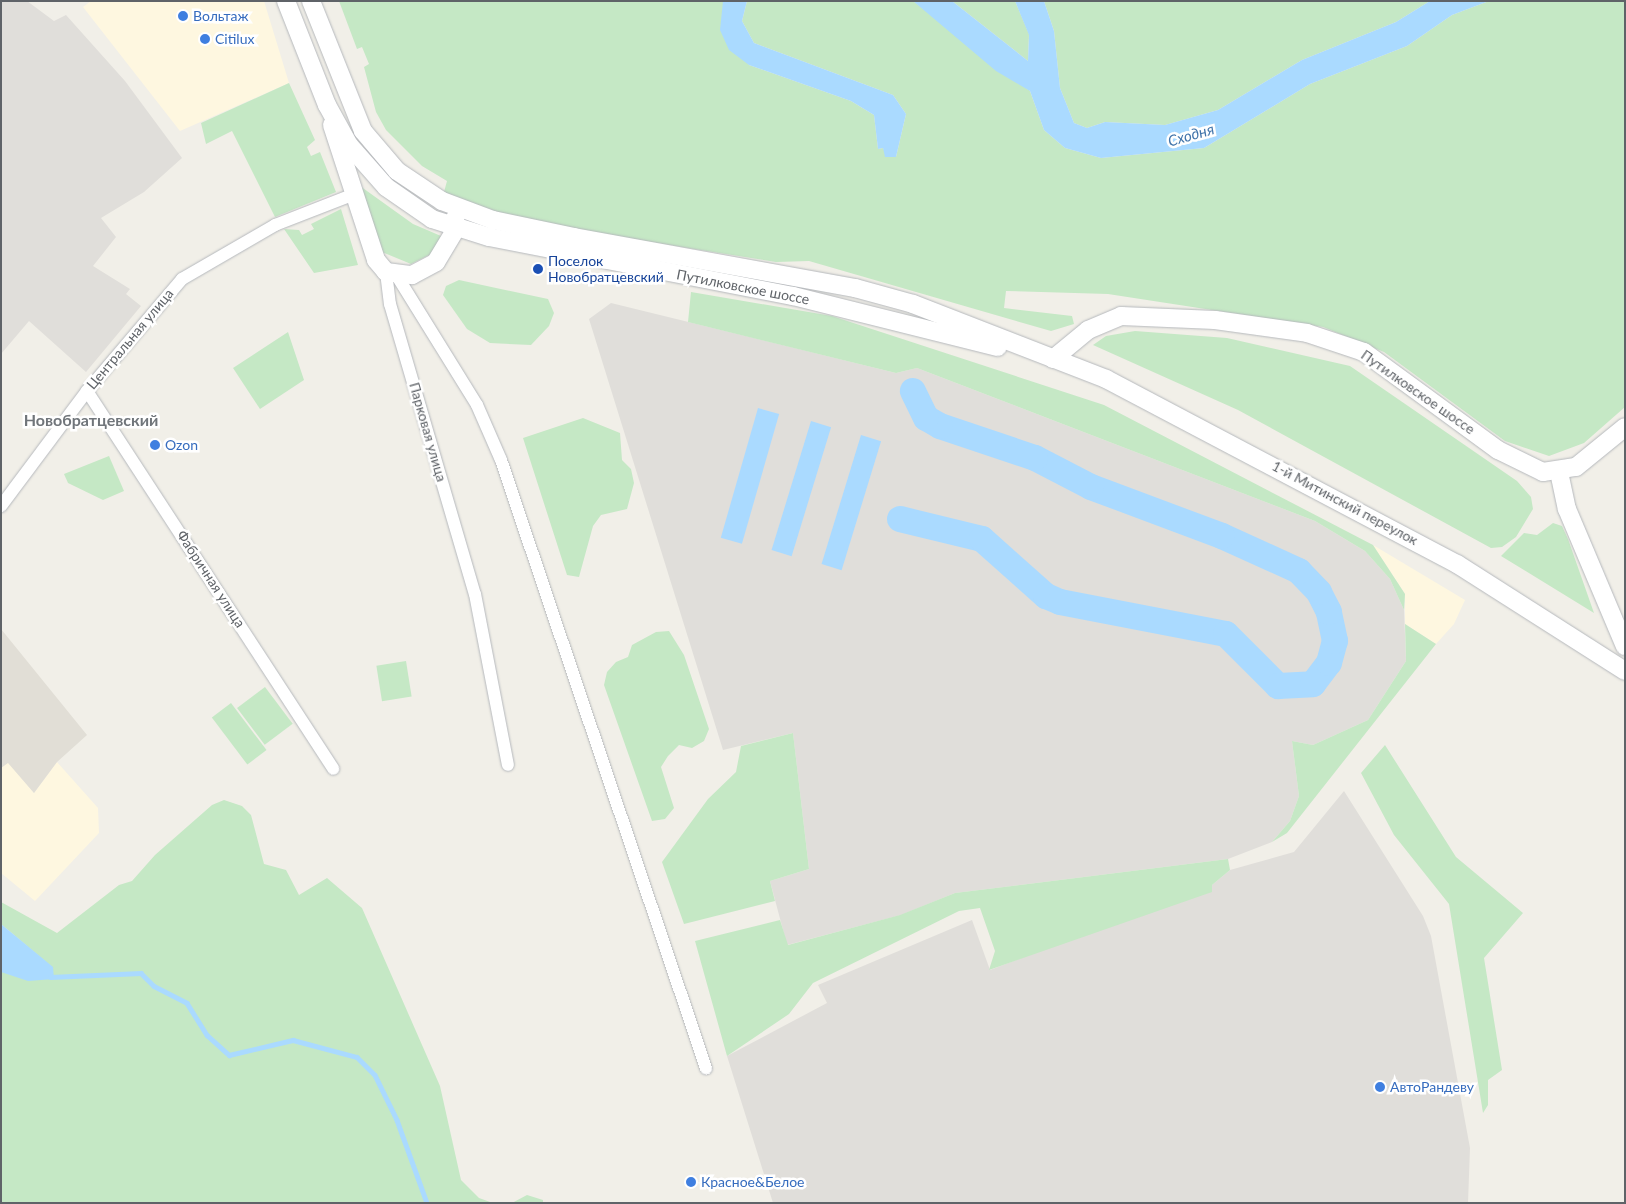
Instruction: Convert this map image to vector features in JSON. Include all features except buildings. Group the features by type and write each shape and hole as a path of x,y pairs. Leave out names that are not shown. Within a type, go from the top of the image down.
{"main road":[{"name":"Путилковское шоссе","path":"286,1 327,105 349,145 386,187 408,205 456,229 793,296 1053,359"},
{"name":"Путилковское шоссе","path":"311,4 362,130 397,171 442,202 493,220 574,237 855,288 913,304 1053,359"},
{"name":"Парковая улица","path":"327,105 352,195 376,260 392,274"},
{"path":"392,274 412,275 436,262 456,229 452,210 442,202"},
{"name":"Путилковское шоссе","path":"1053,359 1088,330 1121,316 1156,314 1307,333 1364,352 1522,465 1559,472"},
{"name":"1-й Митинский переулок","path":"1053,359 1169,409 1431,550 1625,671"},
{"path":"1625,427 1591,457 1559,472 1567,509 1625,646"}],"street":[{"name":"Центральная улица","path":"1,506 87,391 182,279 275,225 352,195"},
{"name":"Парковая улица","path":"392,274 390,304 475,594 508,765"},
{"path":"392,274 477,405 501,460 706,1068"},
{"name":"Фабричная улица","path":"87,391 333,769"}],"shaded area":[{"path":"1,1 27,1 54,21 66,15 125,81 182,158 144,192 101,218 116,237 93,266 130,289 126,294 141,306 86,372 29,321 1,354"},
{"path":"91,1 264,1 289,83 180,131 83,7"},
{"path":"611,303 896,373 917,368 1315,521 1365,551 1390,579 1404,610 1406,661 1368,720 1313,745 1292,741 1299,796 1290,821 1272,842 1228,859 955,893 901,915 787,945 770,881 809,869 793,733 723,750 589,319"},
{"path":"1373,545 1465,600 1454,624 1436,644 1405,624 1405,594"},
{"path":"1,629 87,735 57,762 34,793 8,763 1,768"},
{"path":"8,762 34,793 57,762 98,808 99,833 35,901 1,873 1,768"},
{"path":"1344,791 1423,916 1431,936 1470,1148 1468,1203 773,1203 727,1056 827,1003 818,985 972,920 990,970 1212,885 1230,870 1294,852"}],"green space":[{"path":"339,1 723,1 749,65 851,101 874,115 878,149 883,148 887,157 896,157 906,114 893,95 754,43 742,21 747,1 913,1 1030,91 1044,130 1065,148 1101,158 1204,148 1310,84 1407,46 1452,15 1489,1 1625,1 1625,407 1584,443 1549,456 1505,441 1384,352 1323,327 1108,294 1006,291 1004,308 1072,316 1074,324 1051,331 809,261 776,262 556,227 482,209 444,192 447,181 422,166 386,130 376,112 364,67 369,64 362,47 357,49"},
{"path":"952,1 1015,1 1029,34 1028,61"},
{"path":"1044,1 1430,1 1396,22 1302,60 1218,110 1165,125 1105,122 1087,128 1074,123 1060,88 1054,31"},
{"path":"289,83 315,140 307,147 311,156 320,152 336,192 275,217 232,131 206,144 201,123"},
{"path":"360,186 413,224 441,236 433,253 411,264 382,252"},
{"path":"341,209 358,265 314,273 284,229 299,230 302,235 314,229 311,224"},
{"path":"459,280 548,299 554,313 549,326 531,345 490,343 467,329 443,295 446,286"},
{"path":"691,292 832,316 1104,405 1373,545 1405,594 1404,610 1390,579 1365,551 1315,521 917,368 896,373 688,322"},
{"path":"1135,331 1227,338 1350,366 1517,481 1531,497 1533,509 1516,537 1502,547 1491,548 1238,410 1093,345 1106,336"},
{"path":"288,332 304,380 260,409 233,368"},
{"path":"583,418 620,433 622,460 631,469 634,483 627,509 601,515 593,526 579,577 567,575 523,438"},
{"path":"109,456 124,491 103,500 68,483 64,474"},
{"path":"1553,523 1562,526 1568,539 1594,613 1501,556 1524,533 1537,535"},
{"path":"1405,624 1436,644 1287,833 1272,842 1290,821 1299,796 1292,741 1313,745 1368,720 1406,661"},
{"path":"669,631 684,655 709,729 704,741 692,748 679,745 668,756 661,767 674,808 665,819 652,821 604,685 607,672 616,662 628,657 632,645 656,632"},
{"path":"406,661 412,697 382,701 376,666"},
{"path":"265,687 293,724 265,745 237,708"},
{"path":"231,703 267,750 247,765 212,717"},
{"path":"793,733 809,869 770,881 775,901 684,924 662,862 708,799 736,772 741,746"},
{"path":"1385,745 1456,857 1523,913 1484,958 1502,1070 1488,1080 1488,1105 1483,1113 1449,904 1394,835 1361,773"},
{"path":"224,800 242,806 251,815 264,864 286,870 299,895 327,878 362,908 440,1086 461,1180 479,1198 493,1203 1,1203 1,972 52,967 1,924 1,902 57,933 119,885 132,881 155,855 212,805"},
{"path":"1228,859 1230,870 1212,885 1212,892 989,970 995,951 980,908 959,911 813,983 789,1014 727,1056 695,941 780,920 788,945 900,915 955,893"},
{"path":"527,1195 543,1200 543,1203 512,1203"}],"water":[{"path":"723,1 747,1 742,21 754,43 893,95 906,114 896,157 885,157 883,148 878,149 874,115 851,101 749,65 729,50 720,30"},
{"name":"Сходня","path":"913,1 952,1 1028,61 1029,35 1015,1 1044,1 1054,31 1060,88 1074,123 1087,128 1105,122 1165,125 1218,110 1302,60 1396,22 1430,1 1489,1 1452,15 1407,46 1310,84 1204,148 1101,158 1065,148 1044,130 1030,91 996,71"},
{"path":"758,408 779,414 742,544 721,538"},
{"path":"811,421 831,427 792,556 772,550"},
{"path":"861,435 881,441 842,570 822,564"},
{"path":"1,924 53,967 54,979 28,981 1,972"}],"waterway":[{"path":"900,519 982,539 1046,596 1060,602 1226,634 1278,686 1313,684 1329,663 1335,641 1329,612 1319,592 1299,571 1222,536 1091,487 1035,458 940,426 926,418 913,391"},
{"path":"50,977 141,973 154,986 187,1003 207,1035 229,1055 293,1040 357,1057 375,1075 397,1120 427,1203"}],"place":[{"name":"Вольтаж","path":"183,16"},
{"name":"Citilux","path":"205,39"},
{"name":"Поселок Новобратцевский","path":"538,269"},
{"name":"Ozon","path":"155,445"},
{"name":"АвтоРандеву","path":"1380,1087"},
{"name":"Красное&Белое","path":"691,1182"}],"district":[{"name":"Новобратцевский","path":"91,420"}]}
